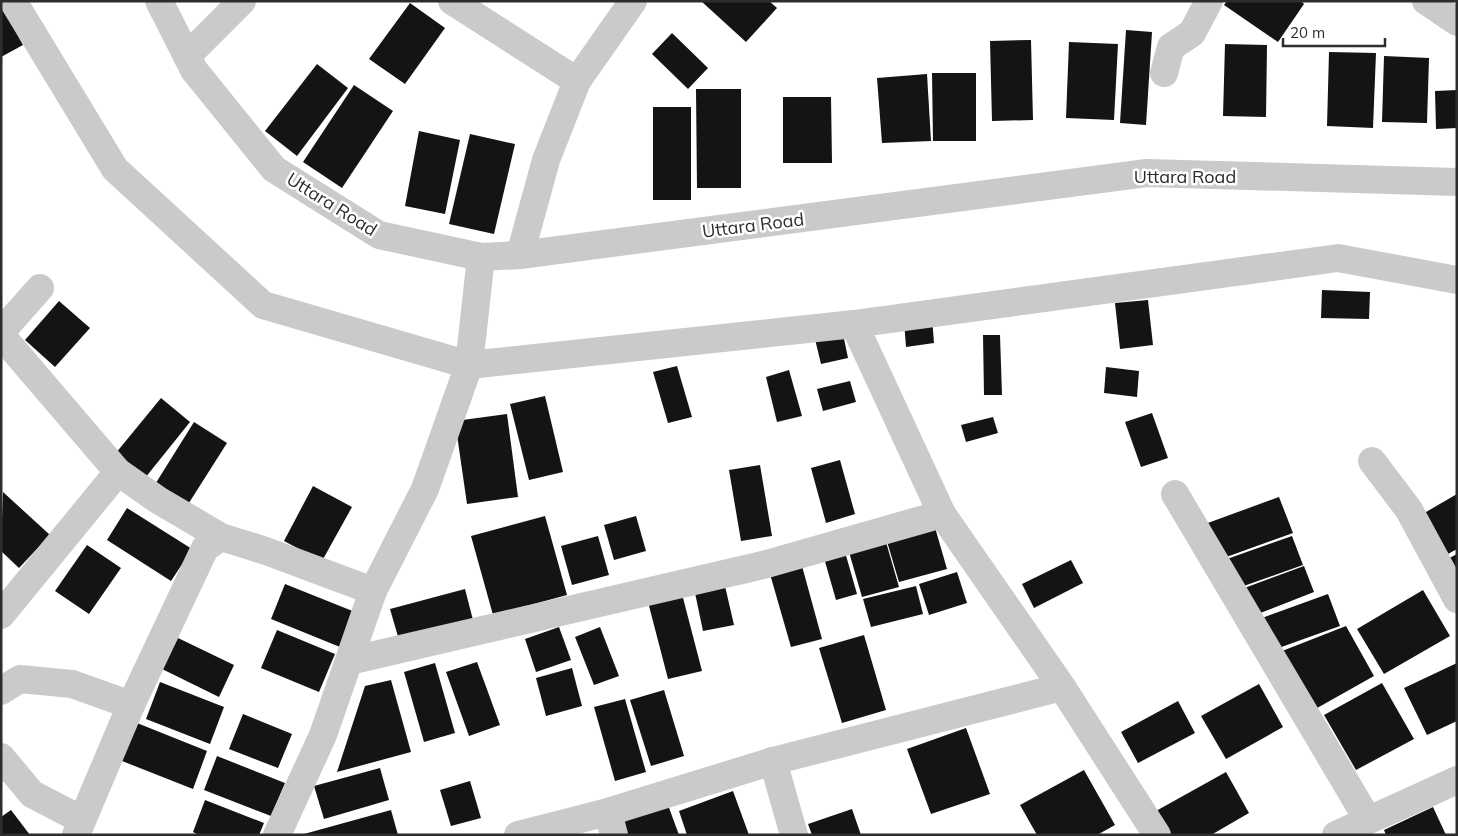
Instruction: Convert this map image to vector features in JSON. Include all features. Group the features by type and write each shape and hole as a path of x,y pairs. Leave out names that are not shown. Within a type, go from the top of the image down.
{"street":[{"path":"13,1 115,169 263,305 469,364 854,324 1338,258 1457,280"},
{"name":"Uttara Road","path":"159,1 194,70 274,169 379,236 481,257 520,255 1147,173 1457,182"},
{"path":"187,56 242,1"},
{"path":"452,1 577,80"},
{"path":"520,255 546,160 577,80 633,1"},
{"path":"1164,73 1172,47 1192,33 1209,1"},
{"path":"1426,1 1457,22"},
{"path":"277,835 323,735 373,591 425,489 469,364 481,257"},
{"path":"40,288 1,334 118,472 158,500 221,538 266,551 373,591"},
{"path":"854,324 942,514 1062,687 1157,835"},
{"path":"1372,461 1408,510 1457,599"},
{"path":"1,615 118,472"},
{"path":"1175,494 1368,820"},
{"path":"349,661 763,565 942,514"},
{"path":"1,757 32,794 79,827 130,705 201,555 205,548 221,538"},
{"path":"1,691 20,679 72,684 130,705"},
{"path":"518,835 611,824 773,761 1062,687"},
{"path":"773,761 794,835"},
{"path":"1336,835 1457,780"}],"building":[{"path":"701,1 769,1 777,8 746,42"},
{"path":"1227,1 1301,1 1304,4 1278,42 1224,5"},
{"path":"410,3 445,28 405,84 369,59"},
{"path":"3,8 23,45 1,57 1,9"},
{"path":"1126,30 1152,32 1146,125 1120,123"},
{"path":"672,33 708,68 688,89 652,54"},
{"path":"1031,40 1033,120 992,121 990,41"},
{"path":"1069,42 1118,44 1114,120 1066,118"},
{"path":"1225,44 1267,45 1266,117 1223,116"},
{"path":"1329,52 1376,53 1373,128 1327,126"},
{"path":"1384,56 1429,58 1427,123 1382,122"},
{"path":"317,64 348,88 297,156 265,131"},
{"path":"932,73 976,73 976,141 933,141"},
{"path":"927,74 931,141 882,143 877,78"},
{"path":"354,85 393,111 342,188 303,162"},
{"path":"696,89 741,89 741,188 697,188"},
{"path":"1457,90 1457,128 1436,129 1435,91"},
{"path":"783,97 831,97 832,163 783,163"},
{"path":"653,107 691,107 691,200 653,200"},
{"path":"419,131 460,140 445,214 405,206"},
{"path":"470,134 515,144 494,234 449,224"},
{"path":"1322,290 1370,292 1369,319 1321,318"},
{"path":"1148,300 1153,345 1120,349 1115,303"},
{"path":"59,301 90,328 55,367 25,340"},
{"path":"932,318 934,343 906,347 904,321"},
{"path":"842,329 848,358 821,364 814,335"},
{"path":"983,335 1000,335 1002,395 984,395"},
{"path":"677,366 692,417 668,423 653,372"},
{"path":"1106,367 1139,371 1137,397 1104,393"},
{"path":"789,370 802,416 777,422 766,377"},
{"path":"850,381 856,402 823,411 817,389"},
{"path":"545,396 563,472 529,480 510,404"},
{"path":"161,398 190,422 141,483 111,459"},
{"path":"1152,413 1168,458 1141,467 1125,422"},
{"path":"507,414 518,497 467,504 455,421"},
{"path":"993,417 998,433 966,442 961,425"},
{"path":"194,422 227,443 187,506 154,486"},
{"path":"840,460 855,514 826,523 811,468"},
{"path":"760,465 772,536 741,541 729,470"},
{"path":"313,486 352,507 322,561 284,541"},
{"path":"3,492 50,535 19,568 1,551"},
{"path":"1457,494 1457,549 1437,560 1414,519"},
{"path":"1279,497 1293,533 1218,560 1205,524"},
{"path":"127,508 192,549 171,581 107,540"},
{"path":"545,516 567,595 493,615 471,536"},
{"path":"636,516 646,551 614,560 604,525"},
{"path":"934,524 947,569 899,582 886,538"},
{"path":"598,536 609,575 572,585 561,546"},
{"path":"1292,536 1303,565 1238,588 1227,559"},
{"path":"886,542 899,587 862,597 849,552"},
{"path":"87,545 121,568 89,614 55,591"},
{"path":"845,552 857,594 836,600 824,558"},
{"path":"1457,554 1457,588 1442,562"},
{"path":"1071,560 1083,583 1034,608 1022,584"},
{"path":"802,566 822,639 791,647 770,574"},
{"path":"1304,566 1314,592 1250,617 1239,590"},
{"path":"957,572 967,603 929,615 919,584"},
{"path":"285,584 355,612 340,647 271,619"},
{"path":"725,586 734,625 703,631 695,593"},
{"path":"916,586 923,614 871,627 863,599"},
{"path":"465,589 473,620 399,640 390,609"},
{"path":"1423,590 1450,636 1384,674 1357,629"},
{"path":"682,594 702,671 668,679 648,602"},
{"path":"1328,594 1340,626 1273,650 1262,618"},
{"path":"1346,626 1374,676 1310,712 1277,653"},
{"path":"559,627 571,660 536,672 525,639"},
{"path":"600,627 619,676 594,685 575,637"},
{"path":"277,630 335,654 319,692 261,668"},
{"path":"864,635 886,710 842,723 819,648"},
{"path":"178,638 234,665 219,697 162,669"},
{"path":"477,662 500,725 469,736 446,672"},
{"path":"435,663 455,733 424,742 404,672"},
{"path":"1457,663 1457,721 1427,735 1404,688"},
{"path":"572,668 582,706 546,716 536,678"},
{"path":"391,680 411,752 337,772 365,686"},
{"path":"160,682 224,707 210,744 146,719"},
{"path":"1382,683 1414,739 1356,770 1324,715"},
{"path":"1259,684 1283,727 1226,759 1201,716"},
{"path":"664,690 684,756 651,766 630,700"},
{"path":"625,699 646,772 615,781 594,707"},
{"path":"1178,701 1195,733 1138,763 1121,732"},
{"path":"243,714 292,734 278,768 229,749"},
{"path":"137,723 207,751 193,789 122,761"},
{"path":"966,728 990,794 931,814 907,749"},
{"path":"217,756 285,783 271,816 204,790"},
{"path":"380,768 389,800 324,819 314,786"},
{"path":"1084,770 1115,825 1097,835 1037,835 1020,805"},
{"path":"1226,772 1249,813 1211,835 1170,835 1156,811"},
{"path":"470,781 481,818 451,826 440,790"},
{"path":"733,791 749,835 687,835 679,811"},
{"path":"205,800 264,823 259,835 199,835 193,832"},
{"path":"668,805 679,835 617,835 613,824"},
{"path":"1433,807 1446,835 1386,835 1384,830"},
{"path":"852,809 861,835 812,835 808,824"},
{"path":"11,810 30,835 1,835 1,817"},
{"path":"391,810 398,835 304,834"}]}
